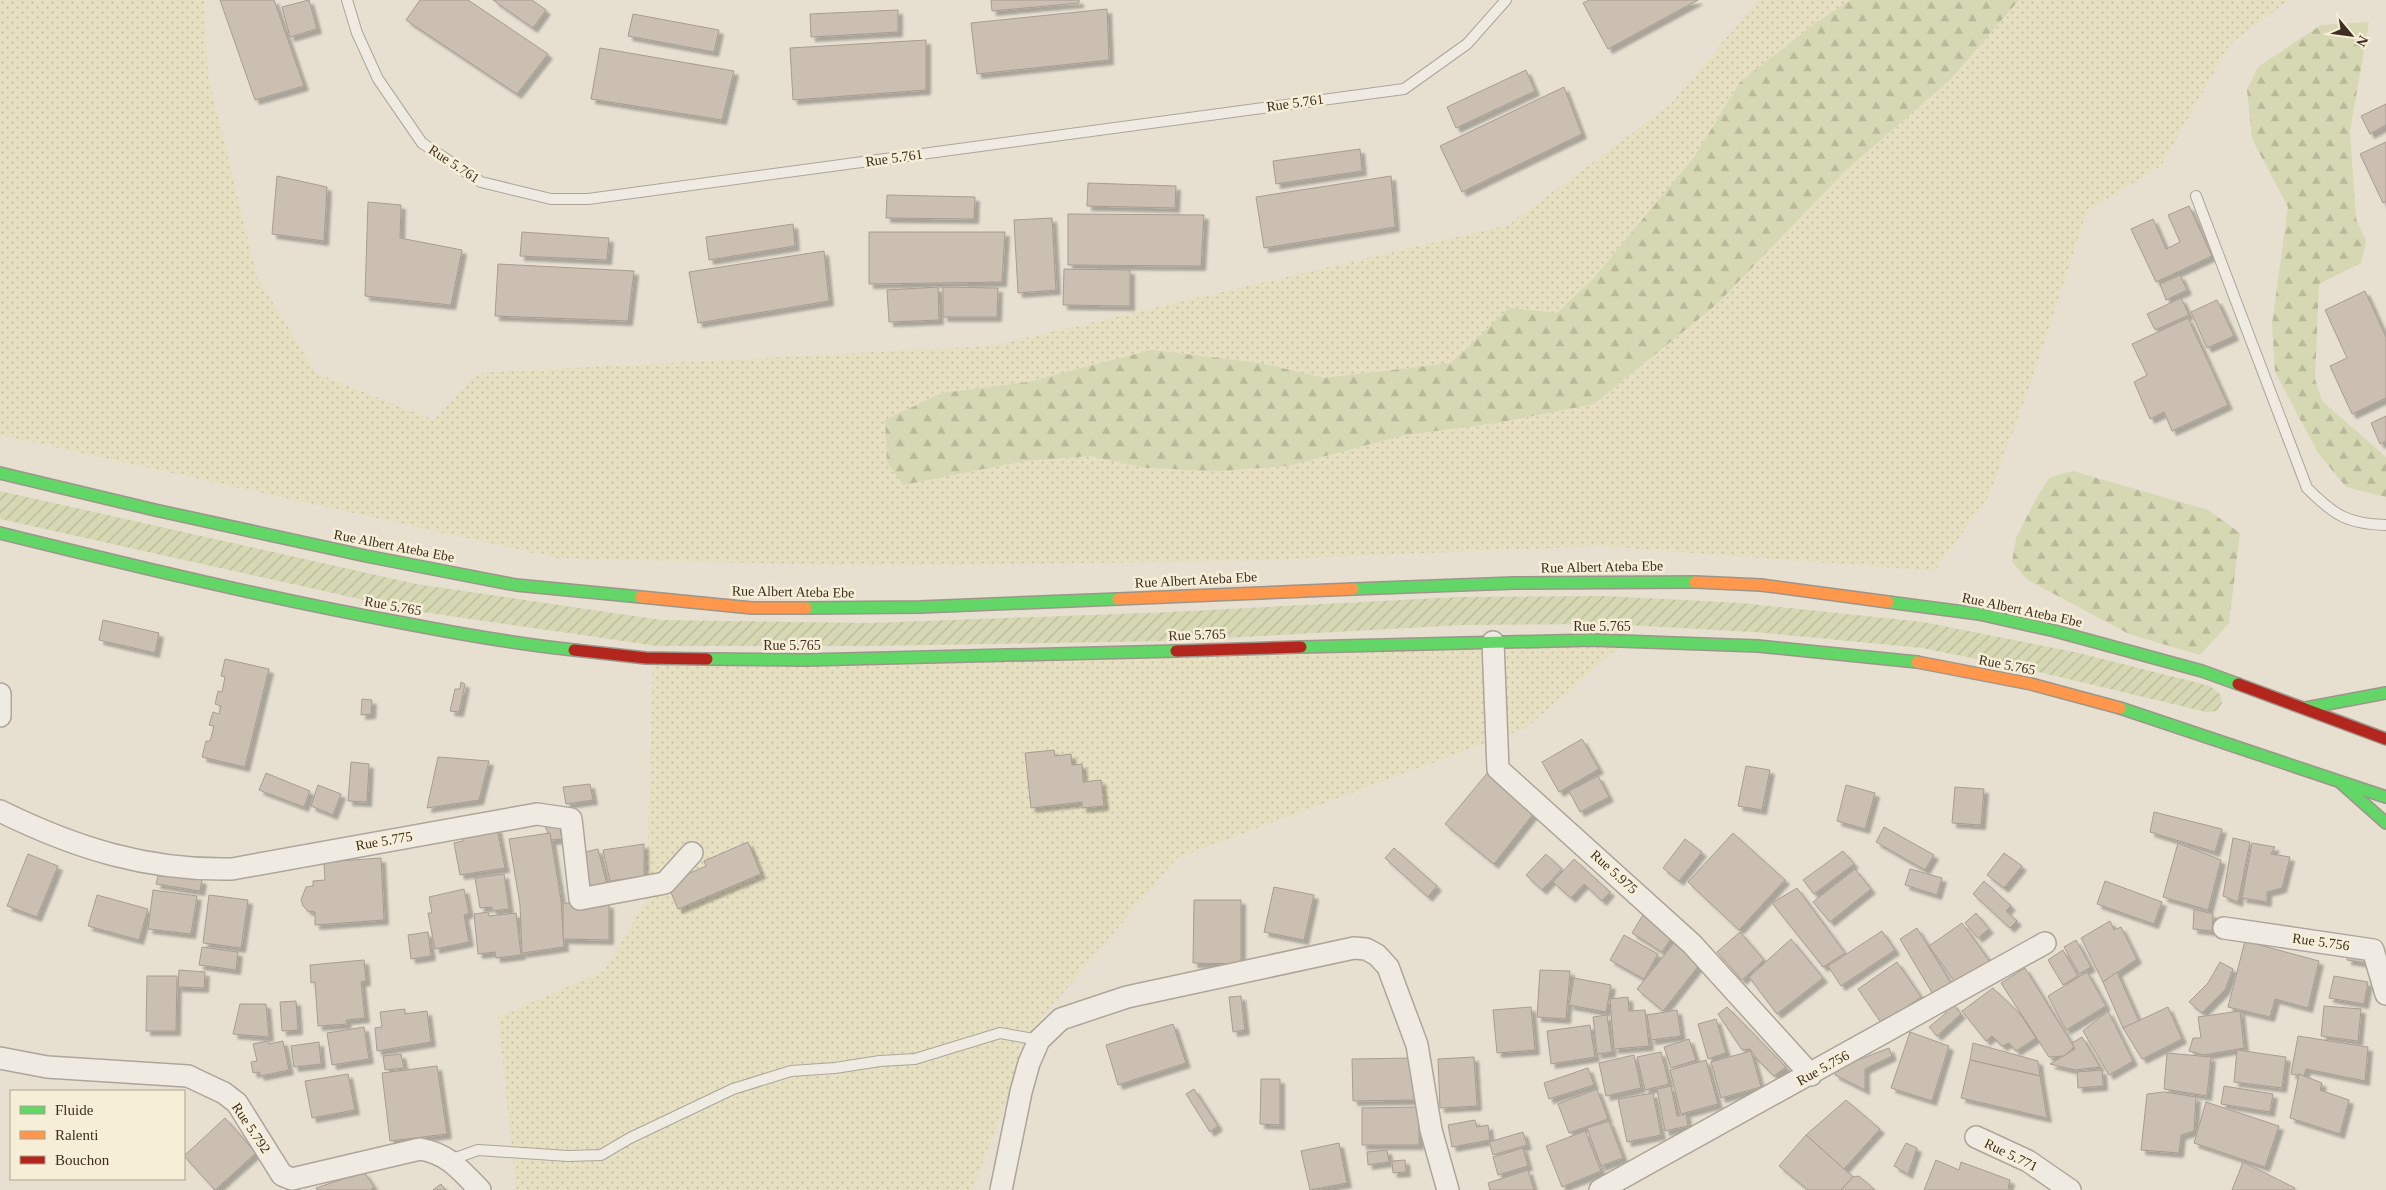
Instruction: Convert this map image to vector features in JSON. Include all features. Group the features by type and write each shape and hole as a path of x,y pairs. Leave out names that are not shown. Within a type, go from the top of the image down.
{"main road":[{"name":"Rue Albert Ateba Ebe","path":"0,473 155,510 347,552 516,585 752,608 920,607 1514,583 1674,580 1761,585 1980,614 2054,631 2202,671 2386,739"},
{"name":"Rue 5.765","path":"0,533 168,574 352,614 516,644 646,658 806,660 1592,640 1710,643 1850,653 1932,665 2031,684 2114,708 2386,797"},
{"path":"2306,708 2386,693"},
{"path":"2341,783 2386,823"}],"street":[{"name":"Rue 5.975","path":"1493,642 1498,769 1692,944 1811,1074"},
{"path":"0,694 0,716"},
{"name":"Rue 5.775","path":"0,811 38,830 134,862 208,869 232,869 537,814 571,819 580,899 665,884 692,853"},
{"name":"Rue 5.756","path":"2224,928 2373,950 2386,994"},
{"name":"Rue 5.756","path":"1600,1190 2045,944"},
{"path":"1001,1190 1021,1092 1029,1063 1039,1040 1061,1019 1127,997 1354,948 1366,948 1377,955 1388,967 1417,1045 1432,1130 1448,1190"},
{"name":"Rue 5.792","path":"0,1058 47,1067 188,1076 224,1093 237,1103 282,1175 286,1177 292,1178 420,1149 436,1152 450,1160 480,1190"},
{"name":"Rue 5.771","path":"1976,1138 2028,1161 2070,1190"}],"lane":[{"name":"Rue 5.761","path":"347,0 356,33 378,79 422,143 481,182 514,192 560,199 588,199 1404,88 1467,44 1506,0"},
{"path":"2196,196 2308,488 2326,507 2346,519 2369,524 2386,525"},
{"path":"450,1160 478,1150 568,1156 601,1155 630,1138 733,1089 791,1071 915,1059 1000,1032 1039,1040"}],"shaded area":[{"path":"0,0 204,0 208,75 257,277 316,373 434,420 477,373 992,346 1508,225 1670,105 1758,0 1851,0 1817,22 1740,82 1695,156 1594,278 1557,314 1509,308 1451,363 1324,378 1260,363 1151,350 1028,382 942,393 985,467 1024,461 1090,456 1147,468 1218,471 1288,466 1405,435 1497,423 1594,404 1716,305 1847,169 1950,80 2019,0 2289,0 2230,44 2161,166 2087,211 2033,377 1989,496 1935,571 1601,546 1235,561 872,566 557,558 0,435"},
{"path":"1625,642 1526,728 1177,858 1036,1025 972,1190 516,1190 498,1017 604,971 646,901 653,663"}],"green space":[{"path":"1851,0 2019,0 1950,80 1847,169 1716,305 1594,404 1497,423 1405,435 1288,466 1218,471 1147,468 1090,456 1024,461 903,485 887,462 885,420 942,393 1028,382 1151,350 1260,363 1324,378 1451,363 1509,308 1557,313 1594,278 1695,156 1740,82 1817,22"},
{"path":"2369,22 2350,131 2356,219 2366,241 2361,263 2319,284 2315,379 2322,401 2386,457 2386,497 2346,487 2318,453 2275,372 2272,324 2288,207 2252,139 2247,90 2258,67 2321,25"},
{"path":"2073,471 2208,510 2240,533 2229,623 2200,655 2129,634 2028,580 2012,562 2016,538 2037,497 2050,477"},
{"path":"0,491 416,584 661,620 869,623 1171,612 1460,597 1605,596 1741,603 1923,622 2079,653 2210,686 2221,695 2222,703 2217,711 2206,712 2031,670 1922,648 1753,632 1609,624 1462,625 1170,641 871,646 657,646 409,610 0,519"}],"building":[{"path":"220,0 274,0 304,86 255,100"},
{"path":"309,0 317,29 290,37 282,7"},
{"path":"420,0 468,0 548,54 517,94 406,20"},
{"path":"493,0 532,0 546,10 533,28"},
{"path":"991,0 1079,0 1079,3 992,11"},
{"path":"1589,0 1698,0 1608,49 1583,3"},
{"path":"1107,9 1109,60 977,74 971,23"},
{"path":"898,10 898,32 811,37 810,14"},
{"path":"633,14 719,30 714,52 628,36"},
{"path":"926,40 926,90 793,100 790,48"},
{"path":"600,48 734,71 722,120 591,99"},
{"path":"1526,70 1535,91 1456,128 1447,107"},
{"path":"1564,87 1582,134 1462,192 1440,146"},
{"path":"2386,104 2386,125 2370,134 2361,116"},
{"path":"2386,142 2386,201 2383,203 2360,154"},
{"path":"1360,149 1362,171 1276,184 1273,161"},
{"path":"277,176 327,187 324,241 272,234"},
{"path":"1391,176 1395,227 1264,248 1256,197"},
{"path":"1088,183 1176,186 1175,208 1087,206"},
{"path":"887,195 975,197 974,219 886,218"},
{"path":"368,202 401,205 400,238 462,250 451,305 365,296"},
{"path":"2189,206 2212,256 2156,282 2131,229 2153,219 2166,249 2180,242 2168,215"},
{"path":"1068,214 1204,215 1201,266 1068,265"},
{"path":"1052,218 1056,290 1018,293 1014,220"},
{"path":"793,224 795,246 709,260 706,237"},
{"path":"522,232 609,238 607,260 520,256"},
{"path":"869,232 1005,232 1002,282 869,284"},
{"path":"824,251 829,301 698,323 689,272"},
{"path":"498,264 634,271 628,321 495,316"},
{"path":"1064,269 1130,270 1130,306 1063,305"},
{"path":"2180,275 2187,290 2166,300 2160,284"},
{"path":"938,287 939,320 889,322 887,290"},
{"path":"943,287 998,288 997,317 943,317"},
{"path":"2365,291 2386,337 2386,398 2352,414 2330,366 2347,358 2325,310"},
{"path":"2181,298 2189,315 2155,330 2147,314"},
{"path":"2217,300 2234,336 2207,348 2191,312"},
{"path":"2188,318 2228,405 2172,431 2164,412 2150,419 2134,382 2147,375 2132,344"},
{"path":"2386,416 2386,441 2380,444 2371,423"},
{"path":"103,620 159,633 155,653 99,640"},
{"path":"225,659 269,669 245,767 202,757 206,741 210,741 214,726 209,725 213,712 219,714 221,706 215,704 218,691 222,692 225,677 221,676"},
{"path":"461,682 465,684 459,712 450,711 455,689 460,689"},
{"path":"362,699 372,700 371,714 361,715"},
{"path":"1582,739 1599,769 1559,792 1542,762"},
{"path":"1054,750 1055,756 1071,754 1072,765 1082,764 1083,782 1101,780 1104,806 1082,808 1082,802 1031,808 1025,753"},
{"path":"438,757 489,761 479,800 427,808"},
{"path":"351,762 369,764 367,802 348,801"},
{"path":"1746,766 1770,770 1762,810 1738,806"},
{"path":"1489,771 1534,813 1494,864 1445,824"},
{"path":"266,773 310,791 304,807 259,790"},
{"path":"1598,776 1609,797 1580,812 1569,791"},
{"path":"590,784 593,800 566,804 563,787"},
{"path":"318,785 341,794 333,815 311,806"},
{"path":"1846,785 1875,793 1865,829 1837,821"},
{"path":"1955,787 1984,789 1981,825 1952,823"},
{"path":"2154,812 2222,829 2215,852 2150,832"},
{"path":"559,823 562,839 551,840 545,826"},
{"path":"1884,827 1934,855 1925,870 1876,842"},
{"path":"497,828 505,868 460,875 454,843 463,841 462,836"},
{"path":"550,833 561,900 564,947 522,953 520,905 509,839"},
{"path":"1733,833 1785,880 1739,930 1688,882"},
{"path":"2233,838 2250,842 2238,902 2223,896"},
{"path":"1685,839 1702,852 1679,881 1663,868"},
{"path":"748,842 761,874 678,909 667,883 706,866 704,861"},
{"path":"2178,843 2221,860 2208,910 2163,897"},
{"path":"2252,843 2275,847 2271,854 2290,857 2282,888 2267,892 2267,902 2242,898"},
{"path":"644,844 644,876 610,881 603,850"},
{"path":"1394,848 1437,886 1428,897 1385,858"},
{"path":"598,849 607,885 586,890 577,854"},
{"path":"1843,851 1854,864 1814,894 1803,880"},
{"path":"2004,853 2022,866 2004,888 1987,875"},
{"path":"28,854 58,866 37,917 7,906"},
{"path":"1546,854 1562,869 1542,890 1526,875"},
{"path":"381,858 384,920 315,925 315,912 308,911 303,906 301,900 306,887 313,886 313,881 325,880 324,862"},
{"path":"1574,859 1610,892 1602,901 1584,884 1571,898 1553,882"},
{"path":"1855,869 1871,889 1830,922 1813,902"},
{"path":"1910,869 1942,878 1937,895 1905,885"},
{"path":"159,872 202,880 200,891 156,884"},
{"path":"504,874 509,909 492,911 492,907 480,908 475,878"},
{"path":"1984,881 2011,906 2006,911 2017,921 2010,928 1973,894"},
{"path":"2105,881 2162,902 2154,924 2097,904"},
{"path":"1274,887 1314,895 1304,940 1264,932"},
{"path":"1797,888 1845,953 1823,967 1772,903"},
{"path":"464,889 469,913 464,915 469,942 435,949 428,913 432,913 429,897"},
{"path":"153,890 197,896 191,934 148,929"},
{"path":"97,895 148,909 139,940 88,926"},
{"path":"209,895 248,900 241,948 203,943"},
{"path":"1194,900 1241,900 1241,964 1193,963"},
{"path":"563,903 609,904 609,940 563,939"},
{"path":"2194,909 2213,914 2212,931 2193,929"},
{"path":"488,912 489,916 516,913 521,955 496,958 495,952 478,954 474,914"},
{"path":"1644,913 1675,933 1662,952 1632,933"},
{"path":"1976,913 1989,929 1978,938 1965,923"},
{"path":"2110,921 2114,930 2121,927 2137,959 2103,982 2081,938"},
{"path":"1962,923 1991,963 1957,985 1929,946"},
{"path":"1917,928 1952,985 1934,996 1900,939"},
{"path":"1882,931 1895,950 1841,986 1828,966"},
{"path":"428,932 431,956 411,959 408,935"},
{"path":"1740,932 1764,960 1742,980 1717,952"},
{"path":"1624,935 1658,954 1644,979 1610,960"},
{"path":"1791,939 1823,978 1777,1014 1749,977"},
{"path":"2076,940 2091,967 2079,974 2064,947"},
{"path":"2245,941 2319,961 2308,1008 2275,999 2270,1017 2228,1007"},
{"path":"1674,943 1700,964 1663,1011 1637,989"},
{"path":"202,947 238,952 236,970 199,965"},
{"path":"2348,948 2368,951 2366,963 2347,960"},
{"path":"2063,950 2078,976 2063,985 2048,960"},
{"path":"364,960 366,981 361,982 365,1018 346,1020 347,1024 318,1026 315,982 311,983 310,965"},
{"path":"1897,962 1921,997 1882,1024 1858,989"},
{"path":"2220,962 2233,969 2225,990 2202,1013 2189,1002 2208,983"},
{"path":"2025,968 2074,1047 2064,1056 2049,1057 2001,983"},
{"path":"179,970 205,972 204,988 178,987"},
{"path":"1540,970 1570,971 1566,1019 1537,1017"},
{"path":"2087,972 2106,1006 2066,1030 2048,996"},
{"path":"2117,972 2139,1021 2123,1028 2103,982"},
{"path":"147,976 177,976 176,1031 146,1031"},
{"path":"2334,976 2368,982 2364,1004 2329,998"},
{"path":"1574,978 1611,985 1606,1012 1569,1005"},
{"path":"1993,988 2021,1015 2036,1038 2016,1051 2009,1043 2002,1046 1992,1036 1986,1041 1962,1011"},
{"path":"1241,996 1245,1030 1233,1032 1229,997"},
{"path":"1628,997 1629,1011 1645,1010 1649,1046 1614,1049 1610,999"},
{"path":"296,1001 298,1030 282,1031 280,1002"},
{"path":"1952,1003 1961,1014 1937,1036 1929,1027 1946,1013 1944,1009"},
{"path":"240,1004 266,1004 269,1037 233,1034"},
{"path":"2324,1006 2361,1009 2358,1041 2321,1036"},
{"path":"1531,1007 1535,1050 1497,1053 1493,1010"},
{"path":"1727,1007 1786,1067 1774,1076 1750,1049 1742,1050 1718,1014"},
{"path":"2168,1007 2182,1039 2142,1059 2123,1028"},
{"path":"405,1009 405,1014 427,1011 431,1042 377,1051 375,1028 382,1027 380,1012"},
{"path":"1677,1010 1681,1036 1651,1040 1647,1015"},
{"path":"2108,1011 2133,1061 2109,1075 2083,1031"},
{"path":"2240,1011 2244,1048 2204,1055 2189,1051 2193,1038 2201,1038 2198,1017"},
{"path":"1607,1015 1612,1052 1597,1054 1593,1017"},
{"path":"1716,1019 1726,1053 1708,1059 1698,1024"},
{"path":"1173,1024 1186,1063 1118,1085 1106,1045"},
{"path":"1590,1025 1595,1057 1551,1064 1547,1031"},
{"path":"364,1027 369,1059 332,1065 327,1033"},
{"path":"1910,1032 1949,1046 1932,1101 1891,1088"},
{"path":"2298,1036 2368,1047 2365,1081 2306,1069 2304,1076 2291,1074"},
{"path":"2082,1037 2100,1067 2075,1070 2050,1064 2075,1049 2072,1043"},
{"path":"1689,1039 1696,1060 1671,1068 1664,1047"},
{"path":"268,1041 269,1044 283,1041 289,1070 260,1076 259,1072 253,1073 251,1062 257,1061 253,1044"},
{"path":"319,1042 321,1064 294,1067 291,1046"},
{"path":"1973,1043 2038,1061 2040,1076 1970,1060"},
{"path":"1889,1048 1892,1056 1865,1069 1865,1090 1835,1075 1835,1069"},
{"path":"2237,1050 2286,1057 2282,1088 2234,1082"},
{"path":"1751,1051 1761,1087 1721,1098 1711,1062"},
{"path":"1661,1052 1669,1084 1645,1090 1637,1057"},
{"path":"2167,1053 2211,1057 2207,1096 2164,1089"},
{"path":"401,1054 404,1068 385,1070 383,1056"},
{"path":"1634,1055 1641,1088 1606,1096 1599,1063"},
{"path":"1474,1057 1477,1106 1440,1108 1438,1059"},
{"path":"1415,1058 1416,1100 1353,1101 1352,1059"},
{"path":"1706,1060 1718,1104 1681,1114 1670,1070"},
{"path":"1970,1060 2040,1076 2047,1118 1961,1098"},
{"path":"437,1066 447,1134 390,1141 382,1073"},
{"path":"1588,1068 1594,1085 1549,1099 1544,1083"},
{"path":"2102,1070 2103,1086 2078,1088 2077,1072"},
{"path":"348,1074 355,1110 312,1118 305,1081"},
{"path":"2299,1074 2322,1083 2320,1090 2349,1100 2340,1134 2290,1118"},
{"path":"1261,1079 1280,1079 1280,1125 1260,1124"},
{"path":"1671,1086 1677,1116 1686,1114 1688,1126 1665,1131 1657,1089"},
{"path":"2224,1086 2273,1094 2270,1112 2221,1104"},
{"path":"1194,1089 1218,1126 1210,1132 1186,1094"},
{"path":"1597,1089 1608,1119 1569,1133 1558,1104"},
{"path":"2164,1092 2196,1097 2194,1131 2181,1135 2179,1153 2141,1150 2147,1094"},
{"path":"1653,1093 1661,1135 1627,1142 1618,1099"},
{"path":"1846,1100 1880,1129 1844,1169 1806,1135"},
{"path":"2206,1102 2279,1126 2265,1167 2194,1143"},
{"path":"1419,1107 1419,1145 1362,1145 1362,1108"},
{"path":"225,1118 256,1153 215,1190 185,1155"},
{"path":"1475,1120 1477,1127 1488,1125 1490,1140 1452,1147 1448,1125"},
{"path":"1609,1121 1623,1158 1601,1166 1587,1128"},
{"path":"1585,1131 1601,1171 1562,1187 1546,1146"},
{"path":"1523,1132 1527,1145 1493,1155 1489,1142"},
{"path":"1806,1135 1853,1177 1841,1190 1808,1190 1779,1166"},
{"path":"1339,1143 1347,1183 1310,1190 1301,1151"},
{"path":"1906,1143 1917,1148 1908,1174 1894,1166"},
{"path":"1523,1148 1528,1166 1498,1175 1493,1157"},
{"path":"1387,1150 1389,1162 1368,1165 1367,1152"},
{"path":"1405,1160 1406,1172 1393,1173 1392,1161"},
{"path":"1936,1160 1959,1170 1961,1162 2010,1180 2008,1188 2013,1190 1924,1190"},
{"path":"2243,1162 2295,1188 2294,1190 2232,1190"},
{"path":"1528,1170 1534,1190 1490,1190 1488,1183"},
{"path":"364,1172 374,1187 370,1190 317,1190 316,1188"},
{"path":"1859,1176 1875,1190 1841,1190 1853,1177"},
{"path":"441,1184 446,1190 433,1190"}],"traffic: fast":[{"path":"0,473 155,510 366,556 516,585 641,597"},
{"path":"0,533 302,603 467,635 574,650"},
{"path":"1353,589 1514,583 1695,582"},
{"path":"806,608 920,607 1118,599"},
{"path":"1888,602 1979,614 2055,631 2202,671 2238,684"},
{"path":"1301,647 1592,640 1758,646 1917,662"},
{"path":"707,659 806,660 1176,651"},
{"path":"2306,708 2386,693"},
{"path":"2120,708 2386,797"},
{"path":"2341,783 2386,823"}],"traffic: slow":[{"path":"1695,582 1761,585 1888,602"},
{"path":"1118,599 1353,589"},
{"path":"641,597 752,608 806,608"},
{"path":"1917,662 2031,684 2120,708"}],"traffic: jam":[{"path":"1176,651 1301,647"},
{"path":"574,650 646,658 707,659"},
{"path":"2238,684 2386,739"}]}
